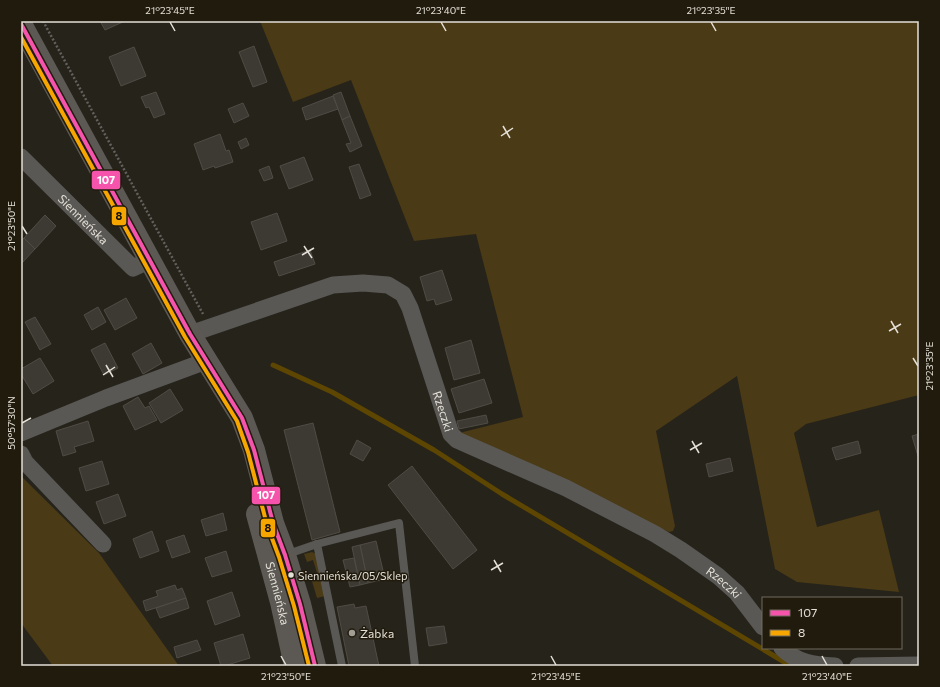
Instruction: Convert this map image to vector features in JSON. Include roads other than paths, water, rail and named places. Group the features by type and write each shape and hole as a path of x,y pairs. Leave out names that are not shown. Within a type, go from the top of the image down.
{"main road":[{"name":"Siennieńska","path":"21,24 190,334 242,418 254,450 273,523 281,602 295,666"},
{"name":"Siennieńska","path":"277,558 300,604 315,666"}],"street":[{"name":"Siennieńska","path":"21,157 133,268 150,260"},
{"name":"Rzeczki","path":"190,334 333,285 363,283 388,285 403,294 410,308 447,425 451,434 457,440 566,488 655,534 682,550 718,576 737,594 762,626"},
{"path":"21,434 106,398 206,361"},
{"path":"21,454 25,462 103,544"},
{"path":"783,649 789,655 803,661 817,665 835,666"},
{"path":"858,666 919,664"}],"lane":[{"path":"277,558 316,544 399,523 415,666"},
{"path":"316,544 342,666"}],"waterway":[{"path":"273,365 332,392 434,450 502,494 762,649"},
{"path":"762,649 791,666"}],"place":[{"name":"Siennieńska/05/Sklep","path":"291,575"},
{"name":"Żabka","path":"352,633"}]}
